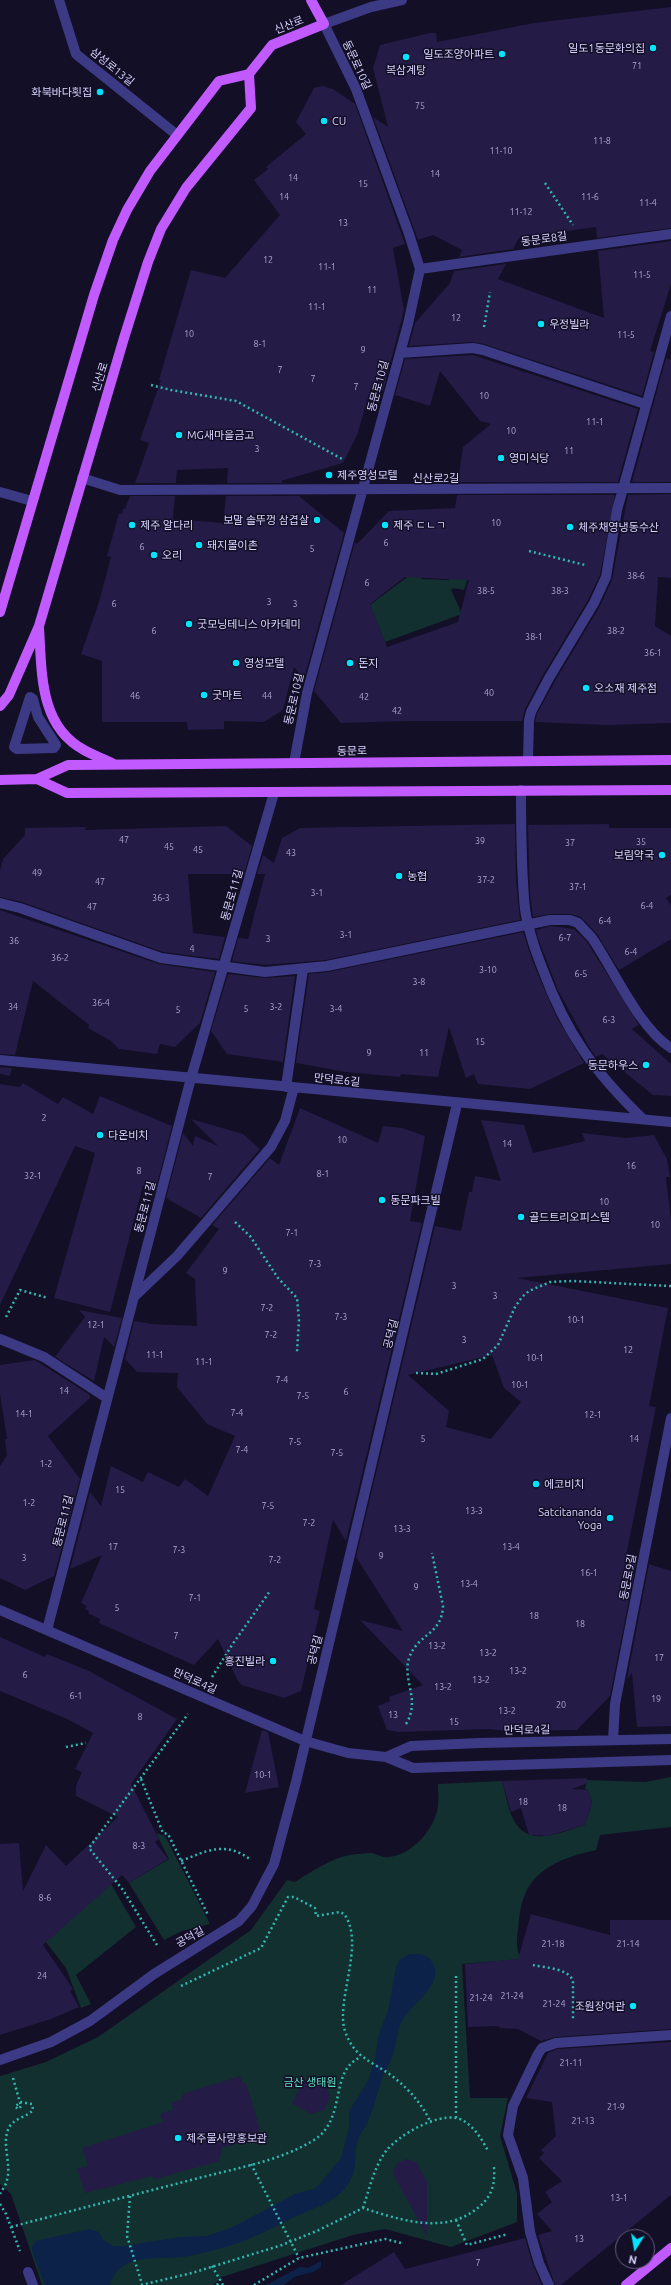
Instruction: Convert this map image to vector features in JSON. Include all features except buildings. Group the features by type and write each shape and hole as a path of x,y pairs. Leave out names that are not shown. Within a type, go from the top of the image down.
{"main road":[{"name":"신산로","path":"0,706 9,695 38,626 148,262 161,229 186,188 251,108 249,74 272,45 324,24 311,0"},
{"path":"0,612 94,294 113,240 127,210 143,182 219,81 249,74"},
{"path":"38,626 45,700 54,720 66,736 83,750 116,764"},
{"name":"동문로","path":"0,780 36,779 68,765 671,760"},
{"name":"동문로","path":"36,779 67,793 671,790"},
{"path":"626,2285 671,2248"}],"street":[{"name":"삼성로13길","path":"59,0 76,54 178,135"},
{"path":"324,24 371,7 402,0"},
{"name":"동문로10길","path":"294,763 304,705 400,353 420,269 409,234 356,89 324,24"},
{"name":"동문로8길","path":"420,269 671,234"},
{"path":"528,760 529,720 531,712 549,678 603,586 607,570 616,510 623,489 645,404 667,342 671,316"},
{"path":"400,353 473,348 480,349 645,404"},
{"name":"신산로2길","path":"82,478 120,490 671,488"},
{"path":"0,492 32,501"},
{"path":"30,697 33,700 43,726 56,745 51,749 17,749 14,747 30,697"},
{"path":"521,790 523,881 528,923 535,948 552,994 573,1037 605,1080 643,1119"},
{"name":"동문로11길","path":"47,1630 191,1078 274,793"},
{"path":"0,903 54,920 161,958 266,972 302,969 351,961 528,923 570,920 584,928 601,951 652,1032 662,1042 671,1048"},
{"path":"134,1298 177,1256 274,1141 284,1121 290,1087 302,969"},
{"name":"만덕로6길","path":"0,1060 457,1104 671,1122"},
{"name":"공덕길","path":"0,2060 51,2042 77,2029 115,2004 168,1965 239,1922 252,1906 269,1874 280,1842 306,1741 457,1104"},
{"path":"0,1339 44,1357 107,1398"},
{"name":"동문로9길","path":"613,1740 615,1704 671,1418"},
{"name":"만덕로4길","path":"0,1610 306,1741 348,1753 386,1757 413,1768 671,1760"},
{"name":"만덕로4길","path":"386,1757 411,1746 671,1739"},
{"path":"549,2285 539,2263 529,2228 522,2178 508,2135 510,2115 516,2096 542,2048 556,2043 573,2041 671,2035"},
{"path":"28,2272 32,2285"}],"path":[{"path":"545,183 587,245"},
{"path":"480,349 490,292"},
{"path":"151,384 171,390 236,401 344,460"},
{"path":"530,551 607,570"},
{"path":"219,1208 250,1236 278,1278 297,1298 299,1320 297,1352"},
{"path":"394,1369 423,1374 436,1374 483,1360 498,1345 515,1306 529,1291 550,1282 572,1281 671,1286"},
{"path":"3,1324 20,1290 48,1298"},
{"path":"403,1729 413,1708 409,1679 409,1660 416,1645 438,1626 443,1614 443,1606 432,1553"},
{"path":"211,1679 232,1645 270,1591"},
{"path":"168,1965 123,1890 89,1848 141,1779 190,1710"},
{"path":"66,1747 86,1743"},
{"path":"141,1779 163,1833 168,1834 219,1935"},
{"path":"181,1861 210,1850 230,1848 247,1857 269,1874"},
{"path":"294,1897 315,1908 316,1916 340,1912 347,1918 352,1942 344,2029 361,2057 391,2075 418,2102 431,2123"},
{"path":"533,1965 566,1972 571,1977 573,1982 573,2041"},
{"path":"456,1974 456,2118"},
{"path":"11,2227 252,2164 303,2146 322,2134 333,2116 344,2072 354,2060 361,2057"},
{"path":"0,2194 7,2181 8,2160 5,2144 8,2129 12,2124 33,2110 32,2104 25,2102 20,2102 15,2107 19,2110 21,2106 13,2078"},
{"path":"363,2208 379,2163 385,2152 395,2141 408,2132 444,2119 456,2118 464,2122 482,2140 490,2157"},
{"path":"130,2196 127,2236 142,2284 184,2275 291,2242 363,2208 415,2222 431,2223 456,2220 474,2211 490,2195 494,2185 493,2163"},
{"path":"252,2164 299,2258"},
{"path":"0,2204 11,2227 28,2272"},
{"path":"456,2220 467,2245 529,2228"},
{"path":"254,2285 299,2258 385,2239 401,2243"},
{"path":"212,2266 224,2285"},
{"path":"217,2285 220,2279"}],"green space":[{"path":"422,566 421,579 449,580 451,568 468,577 464,590 453,588 451,590 462,614 385,642 370,605"},
{"name":"금산 생태원","path":"671,1777 671,1827 600,1835 596,1850 567,1858 549,1867 534,1880 528,1888 522,1903 519,1919 517,1949 522,1959 462,1964 470,2098 508,2098 500,2136 517,2193 517,2222 451,2247 385,2229 353,2235 222,2277 213,2285 42,2285 11,2194 0,2184 0,2076 46,2062 98,2037 251,1930 287,1880 295,1882 328,1862 350,1855 371,1853 389,1857 398,1855 414,1846 427,1832 436,1815 438,1806 438,1784 502,1781 509,1810 517,1825 524,1832 531,1835 549,1836 585,1825 592,1803 588,1790 585,1789 587,1780 645,1782"},
{"path":"156,1833 165,1836 210,1924 182,1931 164,1940 129,1883 169,1859"},
{"path":"111,1884 136,1927 76,1975 91,2004 81,2008 66,1968 45,1941"}],"water":[{"path":"410,1954 420,1954 428,1957 434,1967 435,1977 431,1986 408,2012 402,2022 398,2032 394,2052 381,2081 372,2111 357,2142 355,2165 352,2176 341,2192 321,2206 235,2244 189,2256 143,2259 132,2262 123,2266 115,2274 110,2285 45,2285 32,2251 32,2247 36,2241 89,2229 99,2232 103,2240 113,2246 124,2246 180,2237 207,2236 233,2227 297,2193 314,2189 319,2185 341,2158 349,2128 349,2111 368,2081 375,2059 379,2033 388,2011 396,1967 400,1959"},
{"path":"321,2261 321,2267 313,2272 294,2277 284,2285 266,2285 300,2267 308,2268"}],"place":[{"name":"일도1동문화의집","path":"653,48"},
{"name":"일도조양아파트","path":"502,54"},
{"name":"복삼계탕","path":"406,57"},
{"name":"화북바다횟집","path":"100,92"},
{"name":"CU","path":"324,121"},
{"name":"우정빌라","path":"541,324"},
{"name":"MG새마을금고","path":"179,435"},
{"name":"영미식당","path":"501,458"},
{"name":"제주영성모텔","path":"329,475"},
{"name":"보말 솔뚜껑 삼겹살","path":"317,520"},
{"name":"제주 알다리","path":"132,525"},
{"name":"제주 ㄷㄴㄱ","path":"385,525"},
{"name":"체주채영냉동수산","path":"570,527"},
{"name":"돼지몰이촌","path":"199,545"},
{"name":"오리","path":"154,555"},
{"name":"굿모닝테니스 아카데미","path":"189,624"},
{"name":"영성모텔","path":"236,663"},
{"name":"돈지","path":"350,663"},
{"name":"오소재 제주점","path":"586,688"},
{"name":"굿마트","path":"204,695"},
{"name":"보림약국","path":"662,855"},
{"name":"농협","path":"399,876"},
{"name":"동문하우스","path":"646,1065"},
{"name":"다온비치","path":"100,1135"},
{"name":"동문파크빌","path":"382,1200"},
{"name":"골드트리오피스텔","path":"521,1217"},
{"name":"에코비치","path":"536,1484"},
{"name":"Satcitananda Yoga","path":"610,1518"},
{"name":"흥진빌라","path":"273,1661"},
{"name":"조원장여관","path":"633,2006"},
{"name":"제주물사랑홍보관","path":"178,2138"}]}
